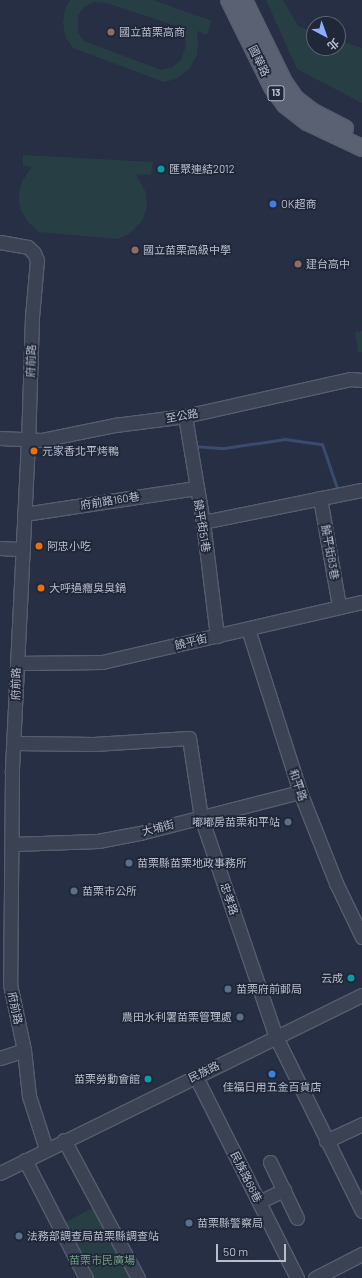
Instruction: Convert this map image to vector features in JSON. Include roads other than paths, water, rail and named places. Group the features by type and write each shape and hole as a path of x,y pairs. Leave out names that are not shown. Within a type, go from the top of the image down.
{"main road":[{"name":"國華路","path":"229,0 272,87 285,105 307,122 362,148"},
{"name":"國華路","path":"244,0 284,82 294,98 313,112 362,137"}],"street":[{"name":"府前路","path":"0,242 28,247 34,253 37,260 32,317 28,441 17,663 15,744 6,773 12,844 3,986 24,1050 29,1096 46,1149"},
{"name":"至公路","path":"0,438 28,441 41,440 115,425 185,416 351,379 362,380"},
{"name":"饒平街51巷","path":"185,416 202,522 217,636"},
{"name":"府前路160巷","path":"24,514 196,488"},
{"path":"202,522 362,490"},
{"name":"饒平街83巷","path":"320,498 339,606"},
{"path":"0,548 22,549"},
{"name":"饒平街","path":"17,663 102,662 248,629 339,606 362,602"},
{"name":"和平路","path":"248,629 300,792 336,883 362,937"},
{"name":"忠孝路","path":"15,744 94,744 189,738 201,816 276,1037 362,1211"},
{"name":"大埔街","path":"12,844 98,842 140,833 201,816 300,792"},
{"name":"民族路","path":"0,1173 64,1140 362,995"},
{"path":"0,1058 24,1050"},
{"name":"民族路66巷","path":"196,1077 297,1278"},
{"path":"326,1140 362,1124"},
{"path":"64,1140 138,1278"},
{"path":"25,1160 86,1278"},
{"path":"270,1162 297,1218"},
{"path":"259,1202 284,1190"},
{"path":"315,1278 362,1254"}],"waterway":[{"path":"193,446 224,448 285,439 322,444 337,488"}],"place":[{"name":"國立苗栗高商","path":"111,32"},
{"name":"匯聚連結2012","path":"161,169"},
{"name":"OK超商","path":"273,204"},
{"name":"國立苗栗高級中學","path":"135,250"},
{"name":"建台高中","path":"298,264"},
{"name":"元家香北平烤鴨","path":"34,451"},
{"name":"阿忠小吃","path":"39,546"},
{"name":"大呼過癮臭臭鍋","path":"41,588"},
{"name":"嘟嘟房苗栗和平站","path":"288,822"},
{"name":"苗栗縣苗栗地政事務所","path":"129,863"},
{"name":"苗栗市公所","path":"74,891"},
{"name":"云成","path":"351,978"},
{"name":"苗栗府前郵局","path":"228,989"},
{"name":"農田水利署苗栗管理處","path":"240,1017"},
{"name":"佳福日用五金百貨店","path":"272,1074"},
{"name":"苗栗勞動會館","path":"148,1079"},
{"name":"苗栗縣警察局","path":"189,1223"},
{"name":"法務部調查局苗栗縣調查站","path":"19,1236"}],"park label":[{"name":"苗栗市民廣場","path":"102,1260"}]}
